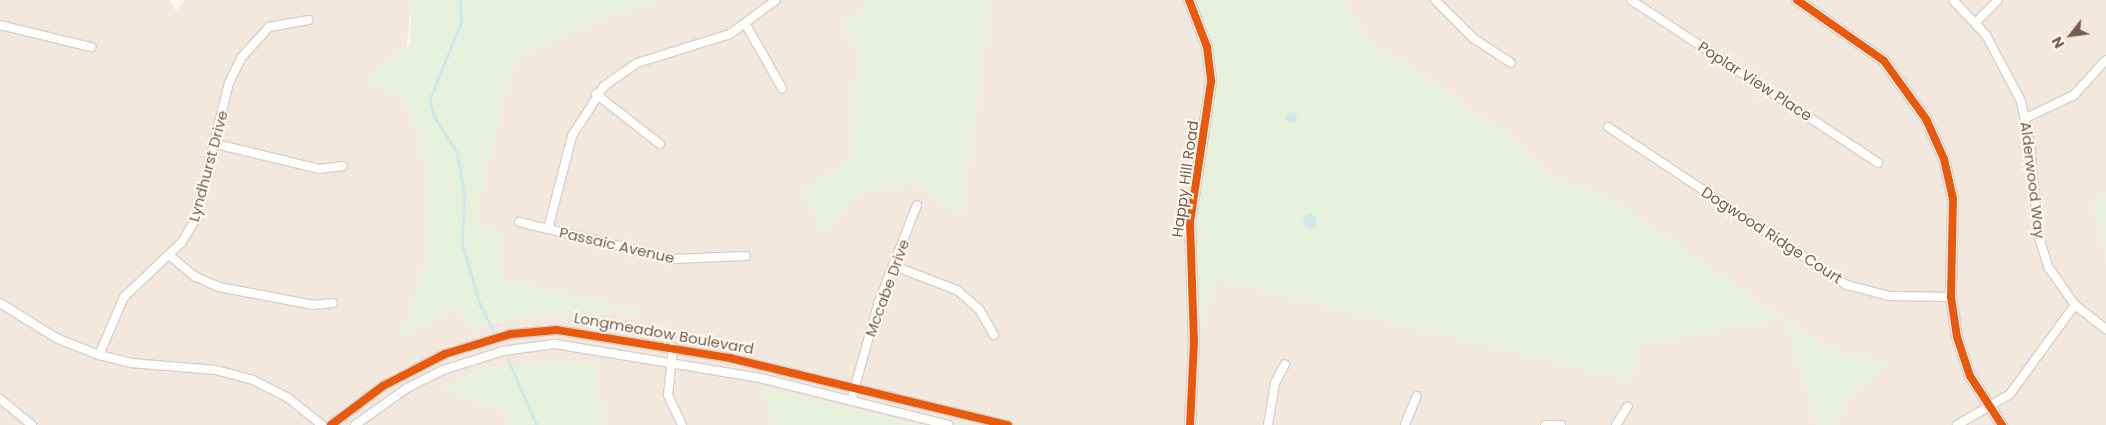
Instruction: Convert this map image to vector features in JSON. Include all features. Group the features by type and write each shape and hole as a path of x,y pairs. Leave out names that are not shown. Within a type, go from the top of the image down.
{"street":[{"path":"548,229 572,136 596,94 638,63 746,25 776,0"},
{"name":"Happy Hill Road","path":"1189,0 1207,47 1211,82 1190,222 1194,341 1190,425"},
{"path":"1435,0 1472,38 1511,64"},
{"name":"Poplar View Place","path":"1631,0 1878,163"},
{"path":"1797,0 1884,62 1926,119 1944,159 1953,199 1951,297 1962,355 1990,410 2002,425"},
{"name":"Alderwood Way","path":"1953,0 1976,22 2010,75 2026,118 2041,246 2057,281 2075,305 2106,329"},
{"path":"1976,22 1998,0"},
{"name":"Lyndhurst Drive","path":"99,355 124,297 170,255 195,221 216,144 229,83 250,44 277,23 308,20"},
{"path":"0,25 91,47"},
{"path":"746,25 782,88"},
{"path":"2026,118 2074,95 2106,60"},
{"path":"596,94 660,144"},
{"name":"Dogwood Ridge Court","path":"1608,127 1847,285 1889,296 1951,297"},
{"path":"216,144 319,169 343,166"},
{"name":"Mccabe Drive","path":"851,401 878,304 917,205"},
{"name":"Passaic Avenue","path":"519,222 673,259 746,256"},
{"path":"170,255 194,276 219,288 314,305 333,303"},
{"path":"894,266 957,290 978,309 994,335"},
{"path":"0,303 56,338 99,355 233,374 287,397 322,425"},
{"path":"1956,425 1990,410 2023,380 2075,305"},
{"name":"Longmeadow Boulevard","path":"331,425 406,372 497,337 574,331 673,347 855,387 1008,425"},
{"name":"Longmeadow Boulevard","path":"355,425 424,379 503,350 574,345 672,360 948,425"},
{"path":"673,347 668,395 682,425"},
{"path":"1268,425 1273,390 1286,364"},
{"path":"1405,425 1417,396"},
{"path":"0,399 32,425"},
{"path":"1616,425 1628,406"},
{"path":"1545,425 1561,425"}],"shaded area":[{"path":"0,0 170,0 176,11 185,0 412,0 401,98 423,137 427,254 402,336 457,307 473,329 523,316 647,312 501,280 473,224 515,58 600,19 660,0 868,0 863,14 840,23 858,51 849,161 825,236 855,194 912,183 962,217 990,0 1187,0 1209,64 1195,340 1216,279 1632,381 1640,344 1783,318 1616,203 1541,171 1524,146 1408,65 1375,49 1342,0 2106,0 2106,198 2093,200 2106,260 2106,425 1833,425 1850,396 1886,364 1831,350 1785,319 1817,425 919,425 760,387 776,425 603,425 595,362 442,388 504,410 510,425 0,425"}],"green space":[{"path":"412,0 660,0 600,19 515,58 474,224 505,233 502,280 649,312 523,316 473,329 457,307 401,337 427,254 423,137 401,98 363,77 410,44"},
{"path":"868,0 990,0 962,217 912,183 855,194 825,237 802,189 849,161 858,51 840,22 863,14"},
{"path":"1189,0 1342,0 1375,49 1408,65 1524,146 1541,171 1616,203 1831,350 1887,364 1850,396 1833,425 1817,425 1784,319 1640,344 1632,382 1216,279 1194,341 1189,254 1210,64"},
{"path":"2106,198 2106,260 2093,200"},
{"path":"595,362 603,425 510,425 504,410 442,388 481,367"},
{"path":"759,387 919,425 776,425"}],"water":[{"path":"1291,111 1297,117 1291,123 1285,117"},
{"path":"1307,214 1313,214 1317,221 1313,228 1307,228 1303,224 1303,218"}],"waterway":[{"path":"460,0 462,21 430,100 434,116 457,152 465,197 462,242 480,304 495,333"},
{"path":"508,359 537,425"}],"cycle path":[{"path":"1189,0 1207,47 1211,82 1190,222 1194,341 1190,425"},
{"path":"1797,0 1884,61 1926,119 1944,159 1953,199 1951,297 1957,337 1970,376 2002,425"},
{"path":"331,425 383,386 445,354 511,334 557,330 730,358 1008,425"}]}
